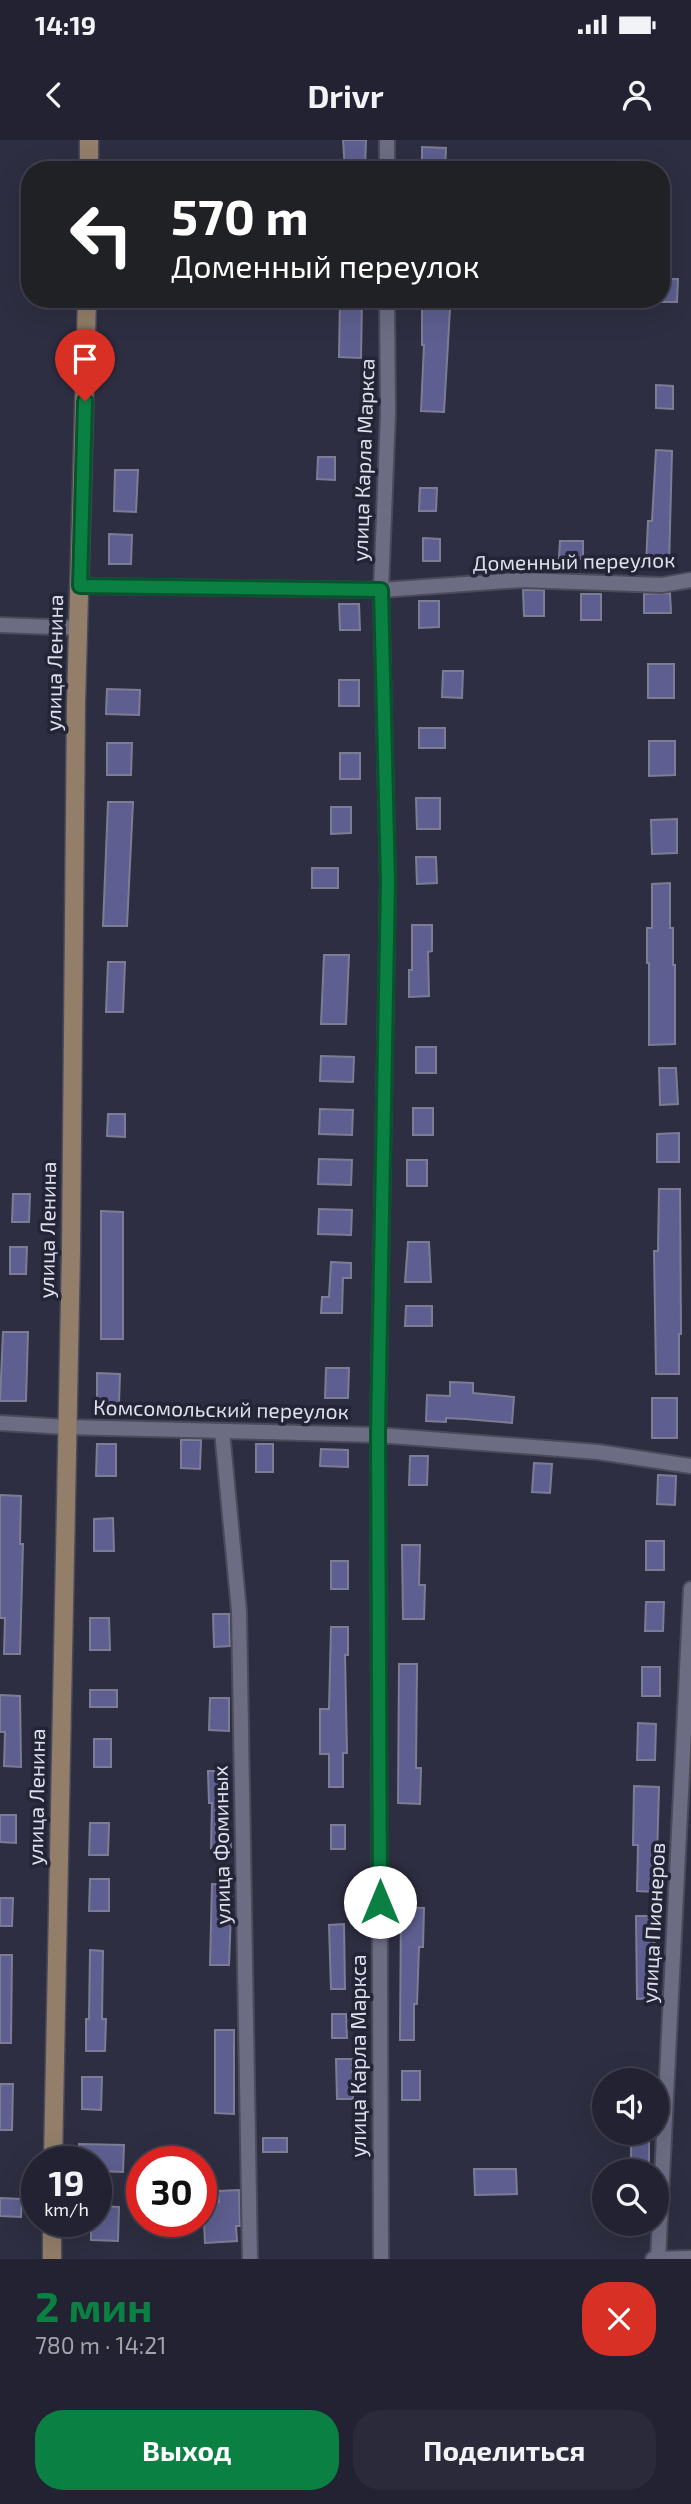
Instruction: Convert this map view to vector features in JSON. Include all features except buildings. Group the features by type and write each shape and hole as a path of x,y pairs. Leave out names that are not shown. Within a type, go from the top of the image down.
{"main road":[{"path":"89,140 89,161"},
{"name":"улица Ленина","path":"53,2146 71,1251 78,628 86,308"},
{"path":"51,2259 52,2237"}],"street":[{"path":"387,140 387,161"},
{"name":"улица Карла Маркса","path":"381,2259 378,1434 388,882 381,590 388,413 387,308"},
{"name":"Доменный переулок","path":"80,586 381,590 521,580 662,585 691,580"},
{"path":"0,625 78,628"},
{"name":"Комсомольский переулок","path":"0,1423 378,1434 598,1452 691,1466"},
{"name":"улица Фоминых","path":"222,1430 239,1611 250,2259"},
{"name":"улица Пионеров","path":"657,2259 691,1589"},
{"path":"657,2259 691,2259"}],"route":[{"path":"85,401 80,586 381,590 388,882 378,1434 380,1902"}]}
